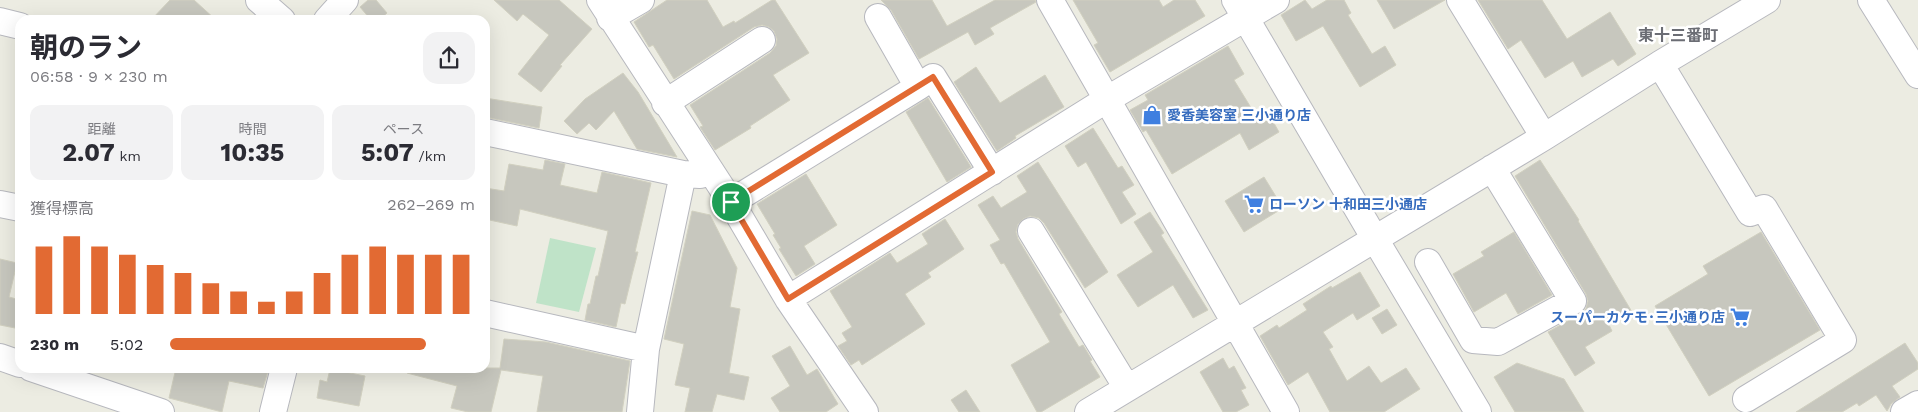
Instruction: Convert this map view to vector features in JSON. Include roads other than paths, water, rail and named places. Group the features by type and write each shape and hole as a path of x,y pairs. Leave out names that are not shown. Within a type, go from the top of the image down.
{"street":[{"path":"259,0 276,15"},
{"path":"331,15 345,0"},
{"path":"641,0 605,9 710,173 731,202 788,299 864,412"},
{"path":"1051,0 1106,100 1286,412"},
{"path":"788,299 1106,100 1241,9 1276,0"},
{"path":"1460,0 1544,137"},
{"path":"1088,412 1767,0"},
{"path":"1871,0 1918,75"},
{"path":"1241,9 1478,412"},
{"path":"878,16 918,87"},
{"path":"0,21 15,25"},
{"path":"665,103 762,40"},
{"path":"1660,64 1750,214 1764,208 1844,340 1746,399"},
{"path":"731,202 933,77 992,172"},
{"path":"490,133 683,174 695,176 710,173"},
{"path":"1428,262 1473,340 1498,342 1573,301 1492,168"},
{"path":"640,412 646,349 683,174"},
{"path":"0,204 15,207"},
{"path":"1031,231 1127,388"},
{"path":"490,314 646,349"},
{"path":"0,357 15,362"},
{"path":"46,373 161,412"},
{"path":"273,412 283,373"},
{"path":"1904,412 1918,404"}],"place":[{"name":"愛香美容室 三小通り店","path":"1152,115"},
{"name":"ローソン 十和田三小通店","path":"1254,204"},
{"name":"スーパーカケモ･三小通り店","path":"1740,317"}],"district":[{"name":"東十三番町","path":"1678,35"}]}
